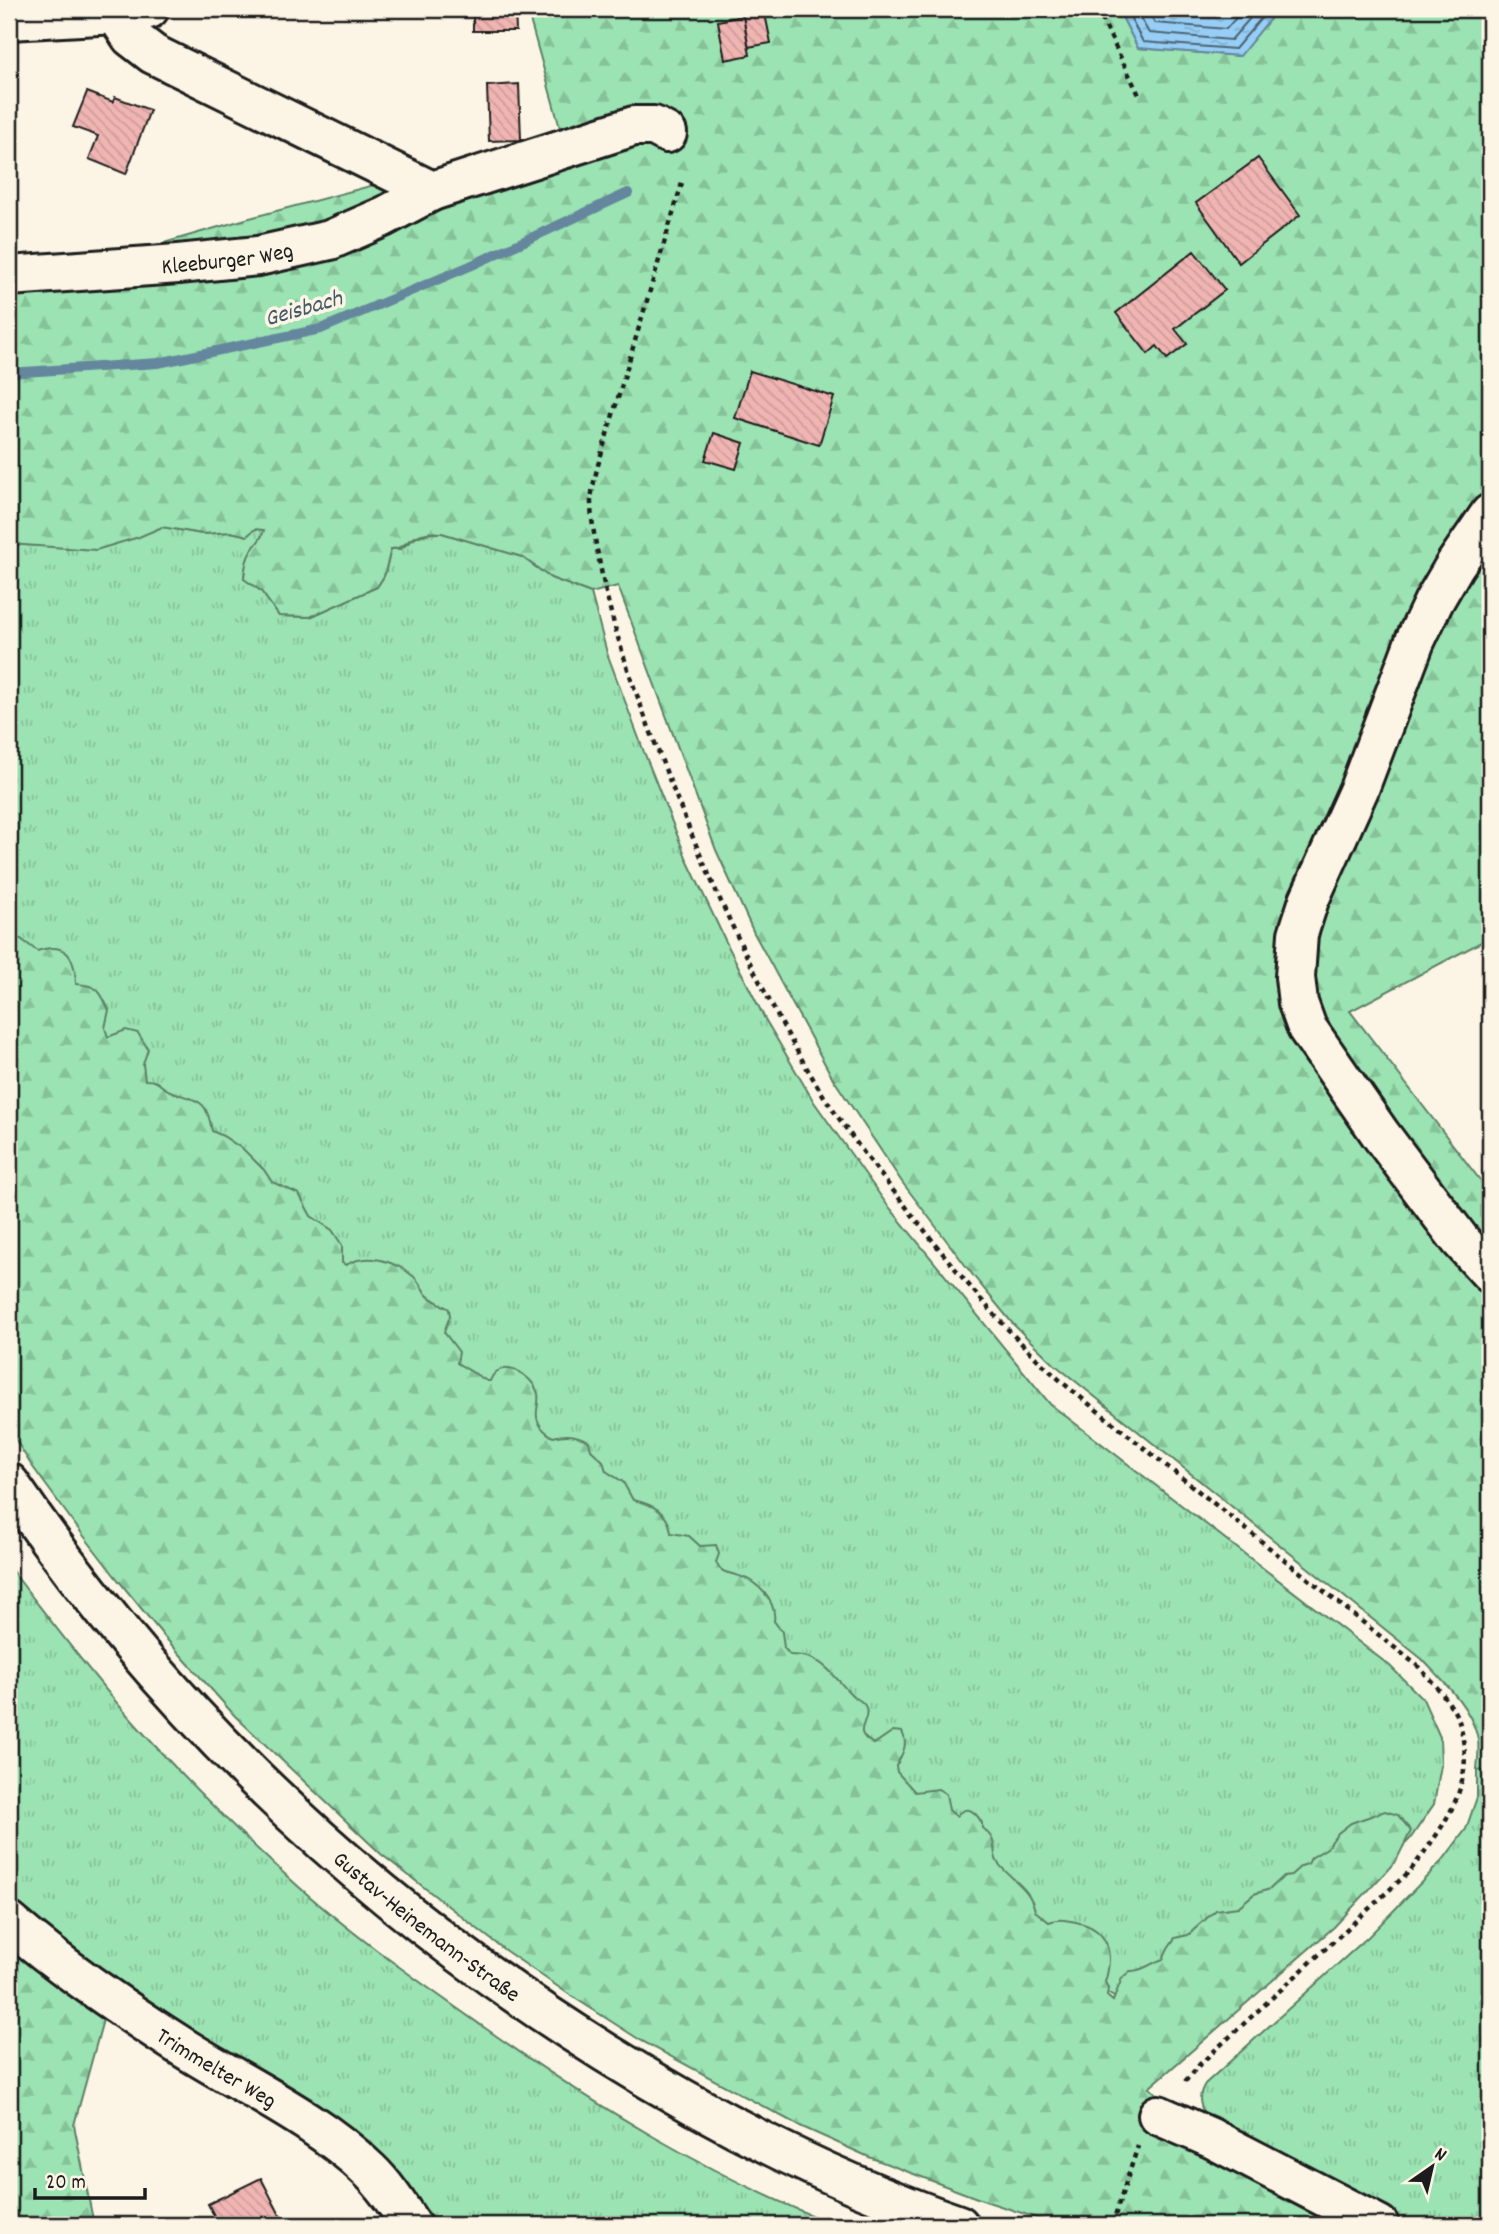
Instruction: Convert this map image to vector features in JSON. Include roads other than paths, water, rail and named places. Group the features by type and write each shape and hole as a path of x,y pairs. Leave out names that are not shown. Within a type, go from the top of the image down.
{"street":[{"path":"9,20 132,12 131,37 153,54 432,191"},
{"name":"Kleeburger Weg","path":"9,276 258,256 330,240 383,217 432,191 634,126 654,126 667,133"},
{"path":"1490,514 1455,565 1415,641 1359,789 1309,900 1298,934 1295,976 1298,1003 1307,1028 1381,1135 1460,1240 1490,1273"},
{"name":"Gustav-Heinemann-Straße","path":"9,1483 136,1652 176,1698 305,1826 393,1903 451,1949 578,2036 712,2117 841,2180 959,2225"},
{"name":"Trimmelter Weg","path":"9,1922 72,1973 173,2041 307,2120 336,2141 372,2172 411,2225"},
{"path":"1158,2115 1222,2144 1379,2225"}],"water":[{"path":"1118,9 1278,9 1240,56 1138,48"}],"waterway":[{"name":"Geisbach","path":"9,373 158,363 321,329 470,266 628,193"}]}
